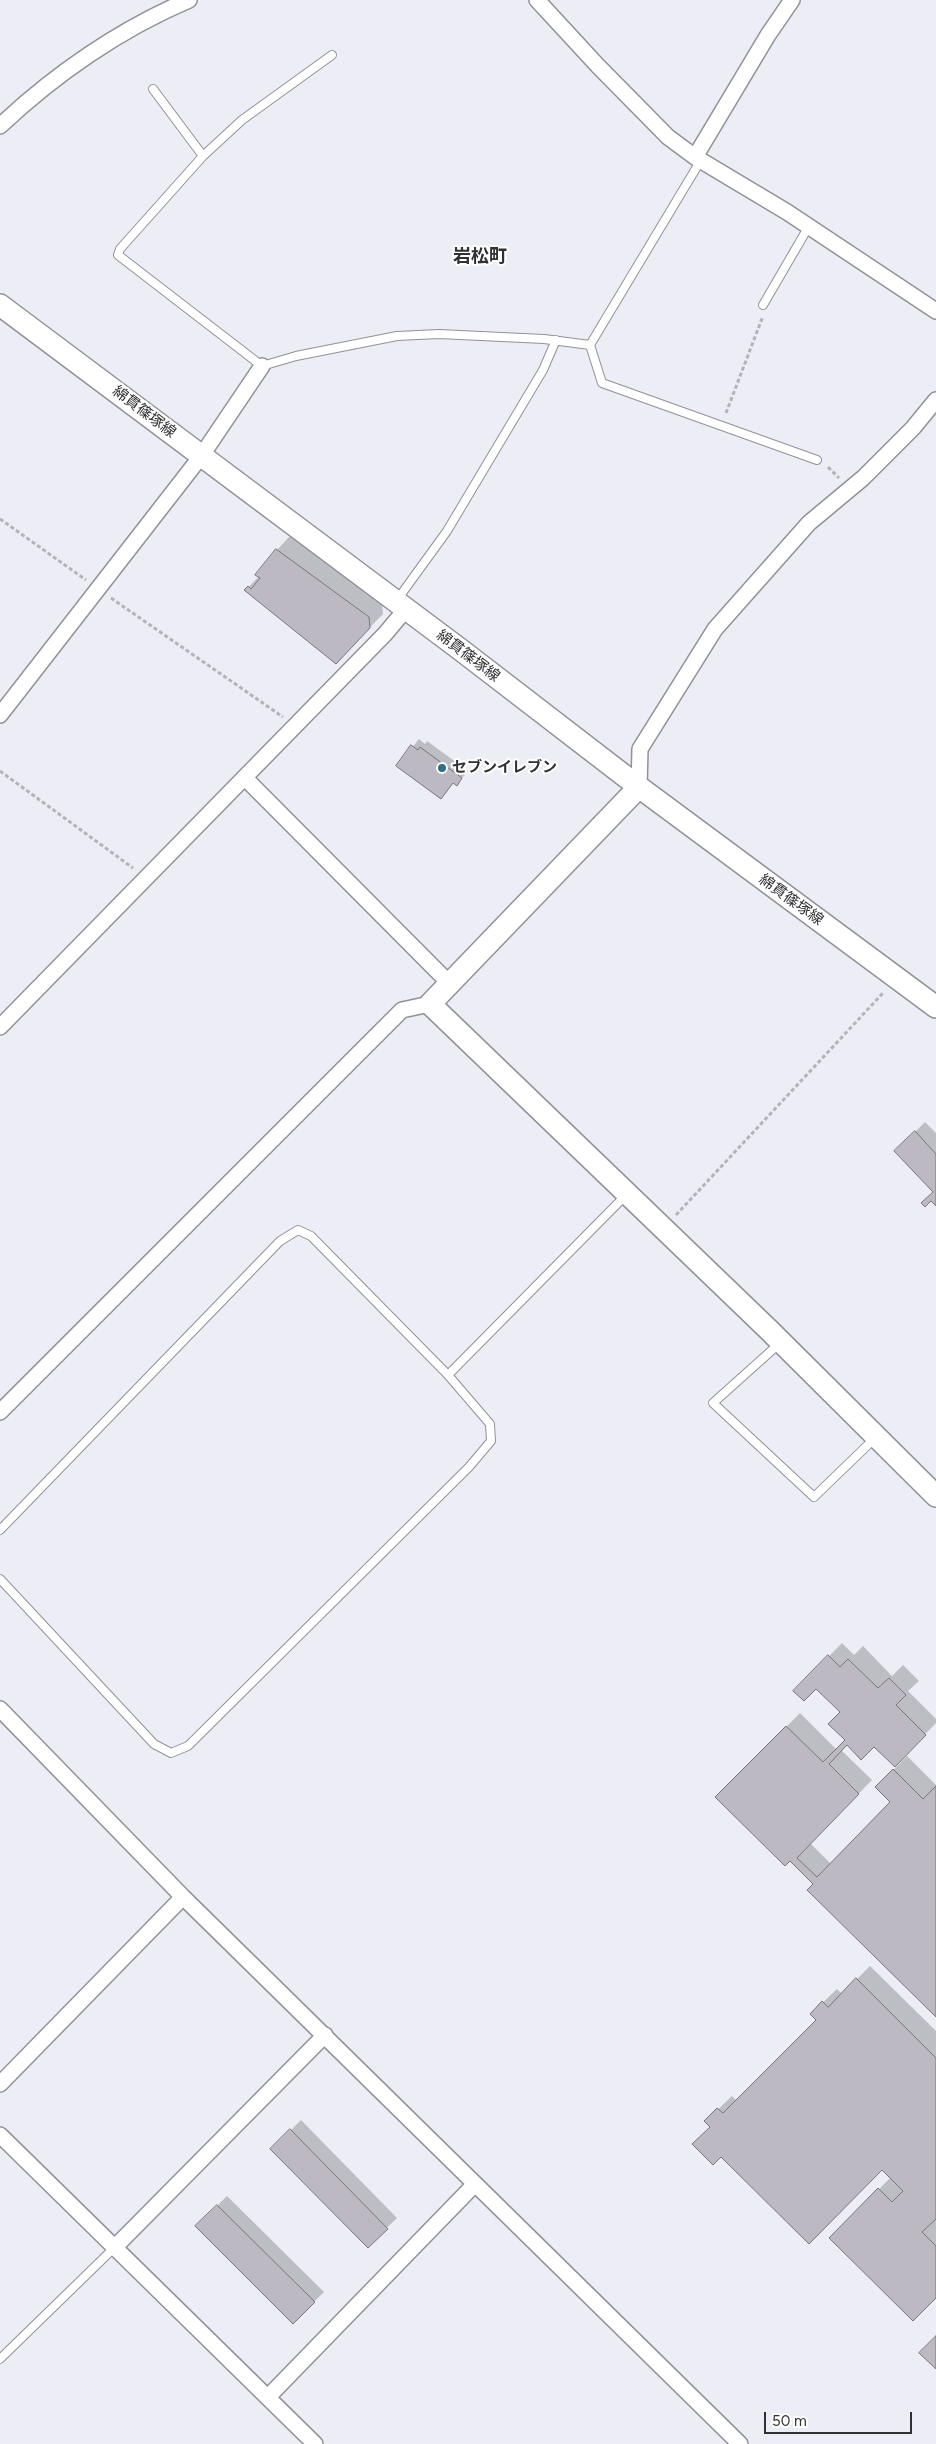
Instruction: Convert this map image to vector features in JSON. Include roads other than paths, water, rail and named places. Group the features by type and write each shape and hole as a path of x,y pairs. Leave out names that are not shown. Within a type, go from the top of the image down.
{"main road":[{"name":"綿貫篠塚線","path":"3,313 202,455 639,787 936,1007"},
{"path":"639,787 430,1004 781,1342 936,1496"}],"street":[{"path":"0,126 46,86 81,62 158,14 188,0"},
{"path":"537,0 656,126 698,159 809,226 936,311"},
{"path":"698,159 768,35 792,0"},
{"path":"0,715 202,455 262,366"},
{"path":"639,787 640,749 715,629 809,523 850,489 913,428 936,400"},
{"path":"0,1027 385,634 401,606"},
{"path":"245,778 450,984"},
{"path":"0,1412 402,1010 430,1004"},
{"path":"0,1709 183,1897 740,2444"},
{"path":"0,2084 183,1897"},
{"path":"115,2247 325,2035"},
{"path":"0,2135 316,2444"},
{"path":"268,2397 475,2184"}],"lane":[{"path":"332,56 242,120 203,156 120,249 118,255 262,366 296,356 397,336 439,334 556,340 590,345"},
{"path":"153,89 203,156"},
{"path":"698,159 590,345 602,383 817,460"},
{"path":"764,307 809,226"},
{"path":"401,606 543,370 556,340"},
{"path":"448,1375 627,1194"},
{"path":"0,1530 280,1241 298,1230 311,1236 448,1375 490,1424 491,1441 470,1467 188,1746 171,1753 154,1744 0,1579"},
{"path":"781,1342 713,1403 814,1497 876,1436"},
{"path":"0,2359 115,2247"}],"place":[{"name":"セブンイレブン","path":"442,768"}],"district":[{"name":"岩松町","path":"480,257"}]}
